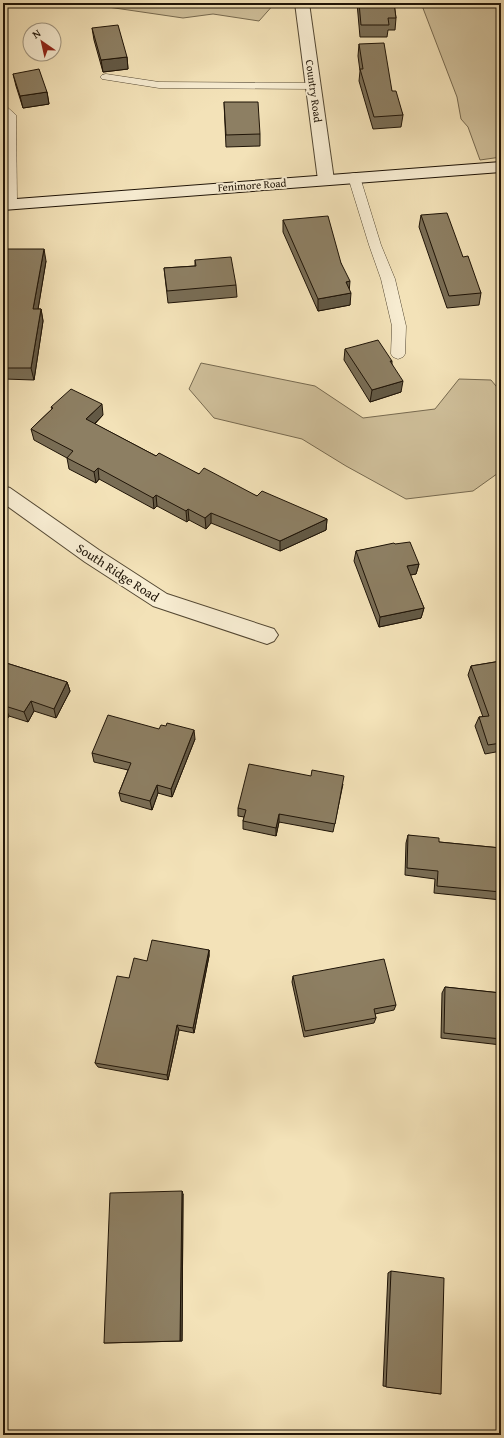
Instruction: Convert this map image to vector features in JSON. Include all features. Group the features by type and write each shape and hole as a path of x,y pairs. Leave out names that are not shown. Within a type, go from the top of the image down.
{"street":[{"name":"Country Road","path":"302,3 326,180"},
{"name":"Fenimore Road","path":"7,204 501,166"},
{"name":"South Ridge Road","path":"3,493 92,556 160,600 267,635"}],"lane":[{"path":"106,77 159,85 314,86"},
{"path":"3,109 10,115 7,204"},
{"path":"354,177 375,245 388,279 399,326 398,354"}],"shaded area":[{"path":"102,3 275,3 259,21 213,14 183,18 101,6"},
{"path":"421,3 501,3 501,157 480,160 468,127 461,119 457,97"},
{"path":"201,363 315,386 363,418 435,409 459,379 491,380 501,392 501,471 473,491 406,499 346,466 302,439 214,418 189,389"}],"building":[{"path":"359,3 394,3 396,18 388,18 389,25 361,25"},
{"path":"118,25 127,57 101,60 92,28"},
{"path":"384,43 392,91 396,91 403,115 374,117 360,69 363,69 359,44"},
{"path":"39,69 47,92 20,96 13,74"},
{"path":"224,102 258,102 260,134 226,135"},
{"path":"447,213 463,257 468,256 481,293 449,296 421,215"},
{"path":"328,216 341,263 350,281 346,282 351,293 318,299 283,220"},
{"path":"6,249 44,249 33,309 41,309 31,368 3,368 3,261"},
{"path":"231,257 236,285 167,291 164,268 196,266 195,260"},
{"path":"378,340 403,381 372,390 345,349"},
{"path":"71,389 102,404 86,419 156,456 159,453 199,474 204,468 257,496 262,491 327,519 280,541 211,513 205,518 188,509 186,511 156,495 153,498 98,468 94,472 67,458 73,451 31,429 53,408 51,407"},
{"path":"410,542 419,564 407,566 424,608 380,617 356,551 394,543"},
{"path":"501,661 501,743 488,745 479,717 489,716 471,666"},
{"path":"3,662 67,682 54,709 31,701 24,712 5,706 3,711"},
{"path":"108,715 159,729 161,725 166,726 167,723 194,730 171,789 157,785 150,801 119,793 131,763 92,753"},
{"path":"249,764 311,776 312,770 344,776 335,824 279,814 276,828 243,821 246,810 238,808"},
{"path":"408,835 439,838 439,842 501,848 501,892 437,886 438,871 407,868"},
{"path":"152,940 209,950 193,1028 177,1025 167,1075 95,1063 117,976 129,978 134,958 147,961"},
{"path":"384,959 396,1005 374,1009 376,1018 305,1031 293,976"},
{"path":"445,987 501,993 501,1039 444,1033"},
{"path":"182,1191 180,1341 104,1343 110,1193"},
{"path":"391,1271 444,1278 441,1394 386,1387"}]}
